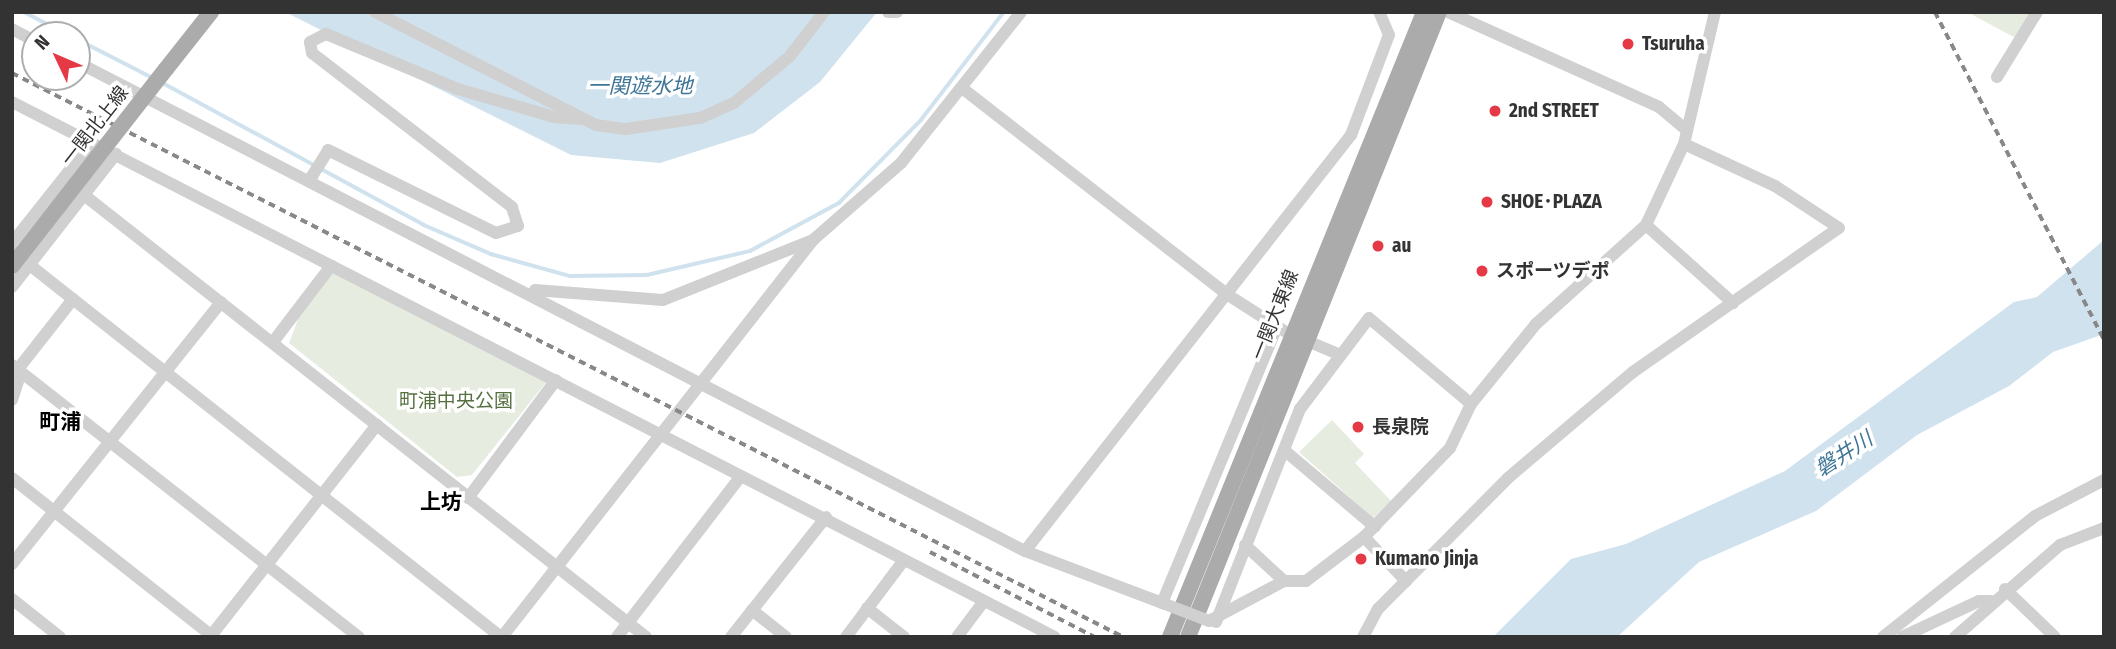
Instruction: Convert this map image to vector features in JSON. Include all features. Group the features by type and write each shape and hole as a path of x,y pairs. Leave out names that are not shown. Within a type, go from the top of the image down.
{"main road":[{"name":"一関北上線","path":"12,266 211,12"},
{"name":"一関大東線","path":"1170,637 1282,331 1424,12"},
{"name":"一関大東線","path":"1188,637 1305,340 1439,12"}],"street":[{"path":"375,12 584,119"},
{"path":"311,178 328,150 496,233 518,226 512,207 312,53 310,42 326,34 458,89 554,117 652,128 734,103 790,56 824,12"},
{"path":"888,12 897,12"},
{"path":"12,251 502,637 813,240 901,163 1021,12"},
{"path":"1025,551 1351,135 1389,35 1379,12"},
{"path":"1448,12 1591,79 1659,107 1686,130"},
{"path":"91,69 311,178 1025,551 1212,621 1284,581 1306,581 1375,527 1450,448 1471,404 1536,324 1646,225 1684,144 1711,49 1715,12"},
{"path":"1997,77 2037,12"},
{"path":"962,88 1228,295 1282,331 1163,604"},
{"path":"12,102 826,517 1055,637"},
{"path":"12,243 92,142"},
{"path":"1363,637 1369,621 1508,478 1633,372 1839,228 1775,186 1684,144"},
{"path":"12,287 116,154"},
{"path":"85,195 646,637"},
{"path":"1646,225 1733,303"},
{"path":"528,290 663,300 813,240"},
{"path":"273,342 331,266"},
{"path":"12,400 17,368 73,299"},
{"path":"12,564 221,302"},
{"path":"1212,621 1300,409 1338,354 1369,318 1471,404"},
{"path":"1305,340 1338,354"},
{"path":"17,368 359,637"},
{"path":"468,498 556,380"},
{"path":"12,478 211,636 377,425"},
{"path":"1284,450 1375,527"},
{"path":"617,637 741,476"},
{"path":"1883,637 2035,516 2104,480"},
{"path":"731,637 826,517"},
{"path":"1955,637 1991,601 2060,545 2104,528"},
{"path":"1364,537 1406,581"},
{"path":"1245,545 1284,581"},
{"path":"846,637 904,560"},
{"path":"2006,589 2055,637"},
{"path":"12,599 60,637"},
{"path":"957,637 984,601"},
{"path":"1902,637 1979,601 1991,601"},
{"path":"867,608 904,637"},
{"path":"752,610 786,637"}],"green space":[{"path":"1967,12 2041,12 2025,43"},
{"name":"町浦中央公園","path":"333,272 547,381 472,475 457,477 289,343 300,314"},
{"path":"1332,420 1364,454 1355,463 1391,501 1373,518 1299,452"}],"water":[{"name":"一関遊水地","path":"285,12 877,12 820,82 754,133 660,163 571,155"},
{"name":"磐井川","path":"2104,240 2104,334 2053,352 2009,386 1917,435 1816,511 1699,562 1617,637 1493,637 1571,559 1626,544 1785,471 2014,302 2037,297"}],"waterway":[{"path":"24,12 42,21"},
{"path":"163,83 424,225 491,254 570,276 647,275 750,251 839,203 921,120 1004,12"},
{"path":"91,46 153,78"}],"railway":[{"path":"1935,12 2104,340"},
{"path":"12,73 1123,637"},
{"path":"930,552 1095,637"}],"place":[{"name":"Tsuruha","path":"1628,44"},
{"name":"2nd STREET","path":"1495,111"},
{"name":"SHOE･PLAZA","path":"1487,202"},
{"name":"au","path":"1378,246"},
{"name":"スポーツデポ","path":"1482,271"},
{"name":"長泉院","path":"1358,427"},
{"name":"Kumano Jinja","path":"1361,559"}],"district":[{"name":"町浦","path":"60,422"},
{"name":"上坊","path":"441,502"}]}
